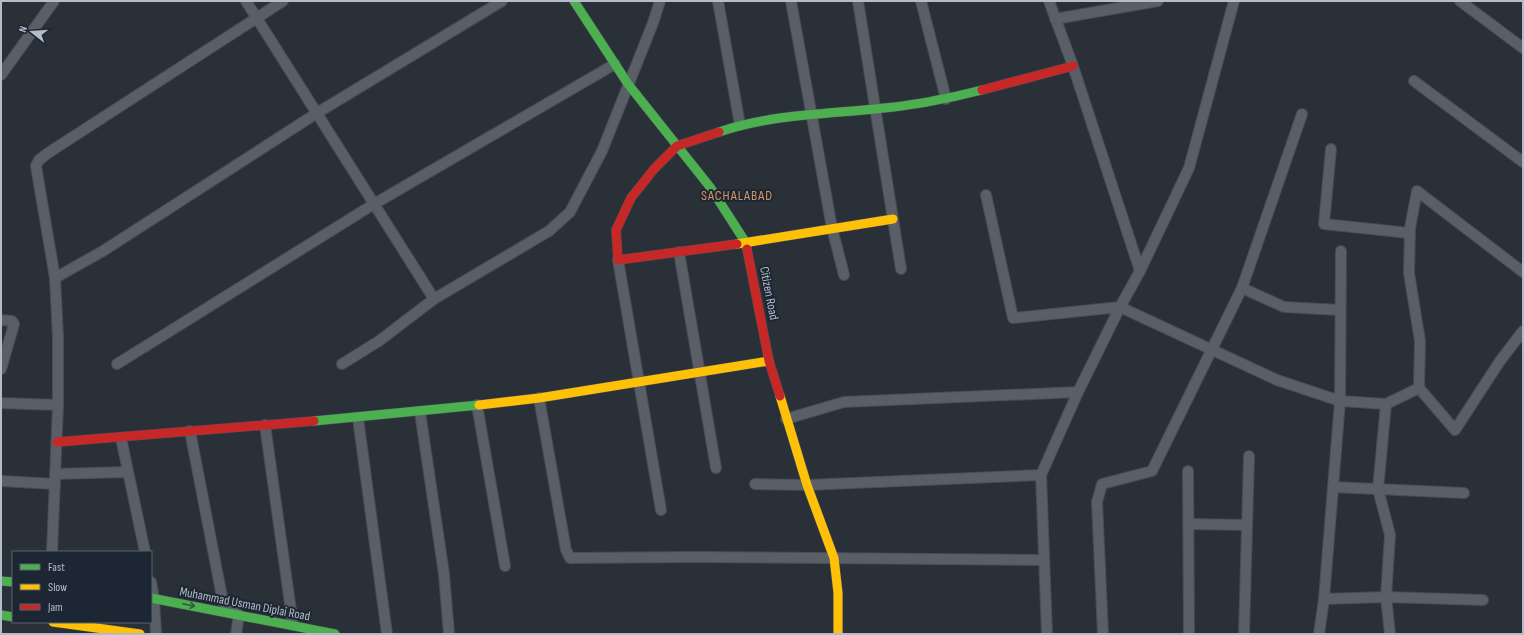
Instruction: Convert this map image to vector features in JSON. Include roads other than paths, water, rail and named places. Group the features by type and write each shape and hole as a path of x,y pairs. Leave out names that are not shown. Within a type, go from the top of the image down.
{"street":[{"path":"1,75 54,1"},
{"path":"246,1 434,299"},
{"path":"52,551 59,358 55,278 36,166 39,160 283,1"},
{"path":"55,278 103,252 316,113 502,1"},
{"name":"Citizen Road","path":"574,1 628,84 710,187 746,243 769,361 807,485 834,558 838,593 838,634"},
{"path":"342,364 380,341 434,299 549,231 570,212 602,151 653,23 660,1"},
{"path":"718,1 740,125"},
{"path":"791,1 832,228 844,274"},
{"path":"858,1 901,269"},
{"path":"921,1 946,99"},
{"path":"1049,1 1073,66 1140,271"},
{"path":"1056,19 1115,5 1153,1"},
{"path":"1047,634 1041,475 1078,392 1120,307 1140,271 1189,168 1234,1"},
{"path":"1460,1 1523,48"},
{"path":"116,364 374,204 615,64"},
{"path":"661,510 618,260 616,230 622,214 631,198 654,169 677,146 740,125 812,114 876,109 946,99 1073,66"},
{"path":"1414,81 1523,162"},
{"path":"1103,634 1097,502 1102,484 1152,471 1211,348 1242,288 1302,114"},
{"path":"1331,149 1324,224 1410,233"},
{"path":"1523,272 1417,191 1410,233 1409,273 1420,341 1419,388 1456,430 1500,361 1523,331"},
{"path":"986,195 1013,318 1120,307 1277,380 1340,401 1386,404 1419,388"},
{"path":"618,260 746,243 832,228 893,220"},
{"path":"1319,634 1324,600 1340,401 1341,251"},
{"path":"679,252 716,468"},
{"path":"1242,288 1284,307 1340,310"},
{"path":"1,320 12,321 14,324 1,369"},
{"path":"57,442 121,438 420,412 539,398 769,361"},
{"path":"786,419 844,402 1078,392"},
{"path":"539,398 566,550 570,558 1044,560"},
{"path":"1,403 58,405"},
{"path":"1386,404 1378,489 1390,535 1386,597 1390,634"},
{"path":"477,405 505,566"},
{"path":"420,412 444,574 449,634"},
{"path":"358,418 387,634"},
{"path":"265,425 292,625"},
{"path":"190,431 223,602 239,615 236,634"},
{"path":"121,438 145,551"},
{"path":"1244,634 1249,456"},
{"path":"1188,470 1189,634"},
{"path":"1,481 55,479 128,472"},
{"path":"755,484 807,485 1041,475"},
{"path":"1333,487 1464,493"},
{"path":"1189,524 1246,525"},
{"path":"1,581 12,582"},
{"path":"1324,600 1386,597 1483,600"},
{"path":"153,598 156,634"},
{"name":"Muhammad Usman Diplai Road","path":"153,598 335,634"},
{"path":"1,615 12,616"},
{"path":"60,623 140,634"}],"district":[{"name":"SACHALABAD","path":"737,195"}]}
